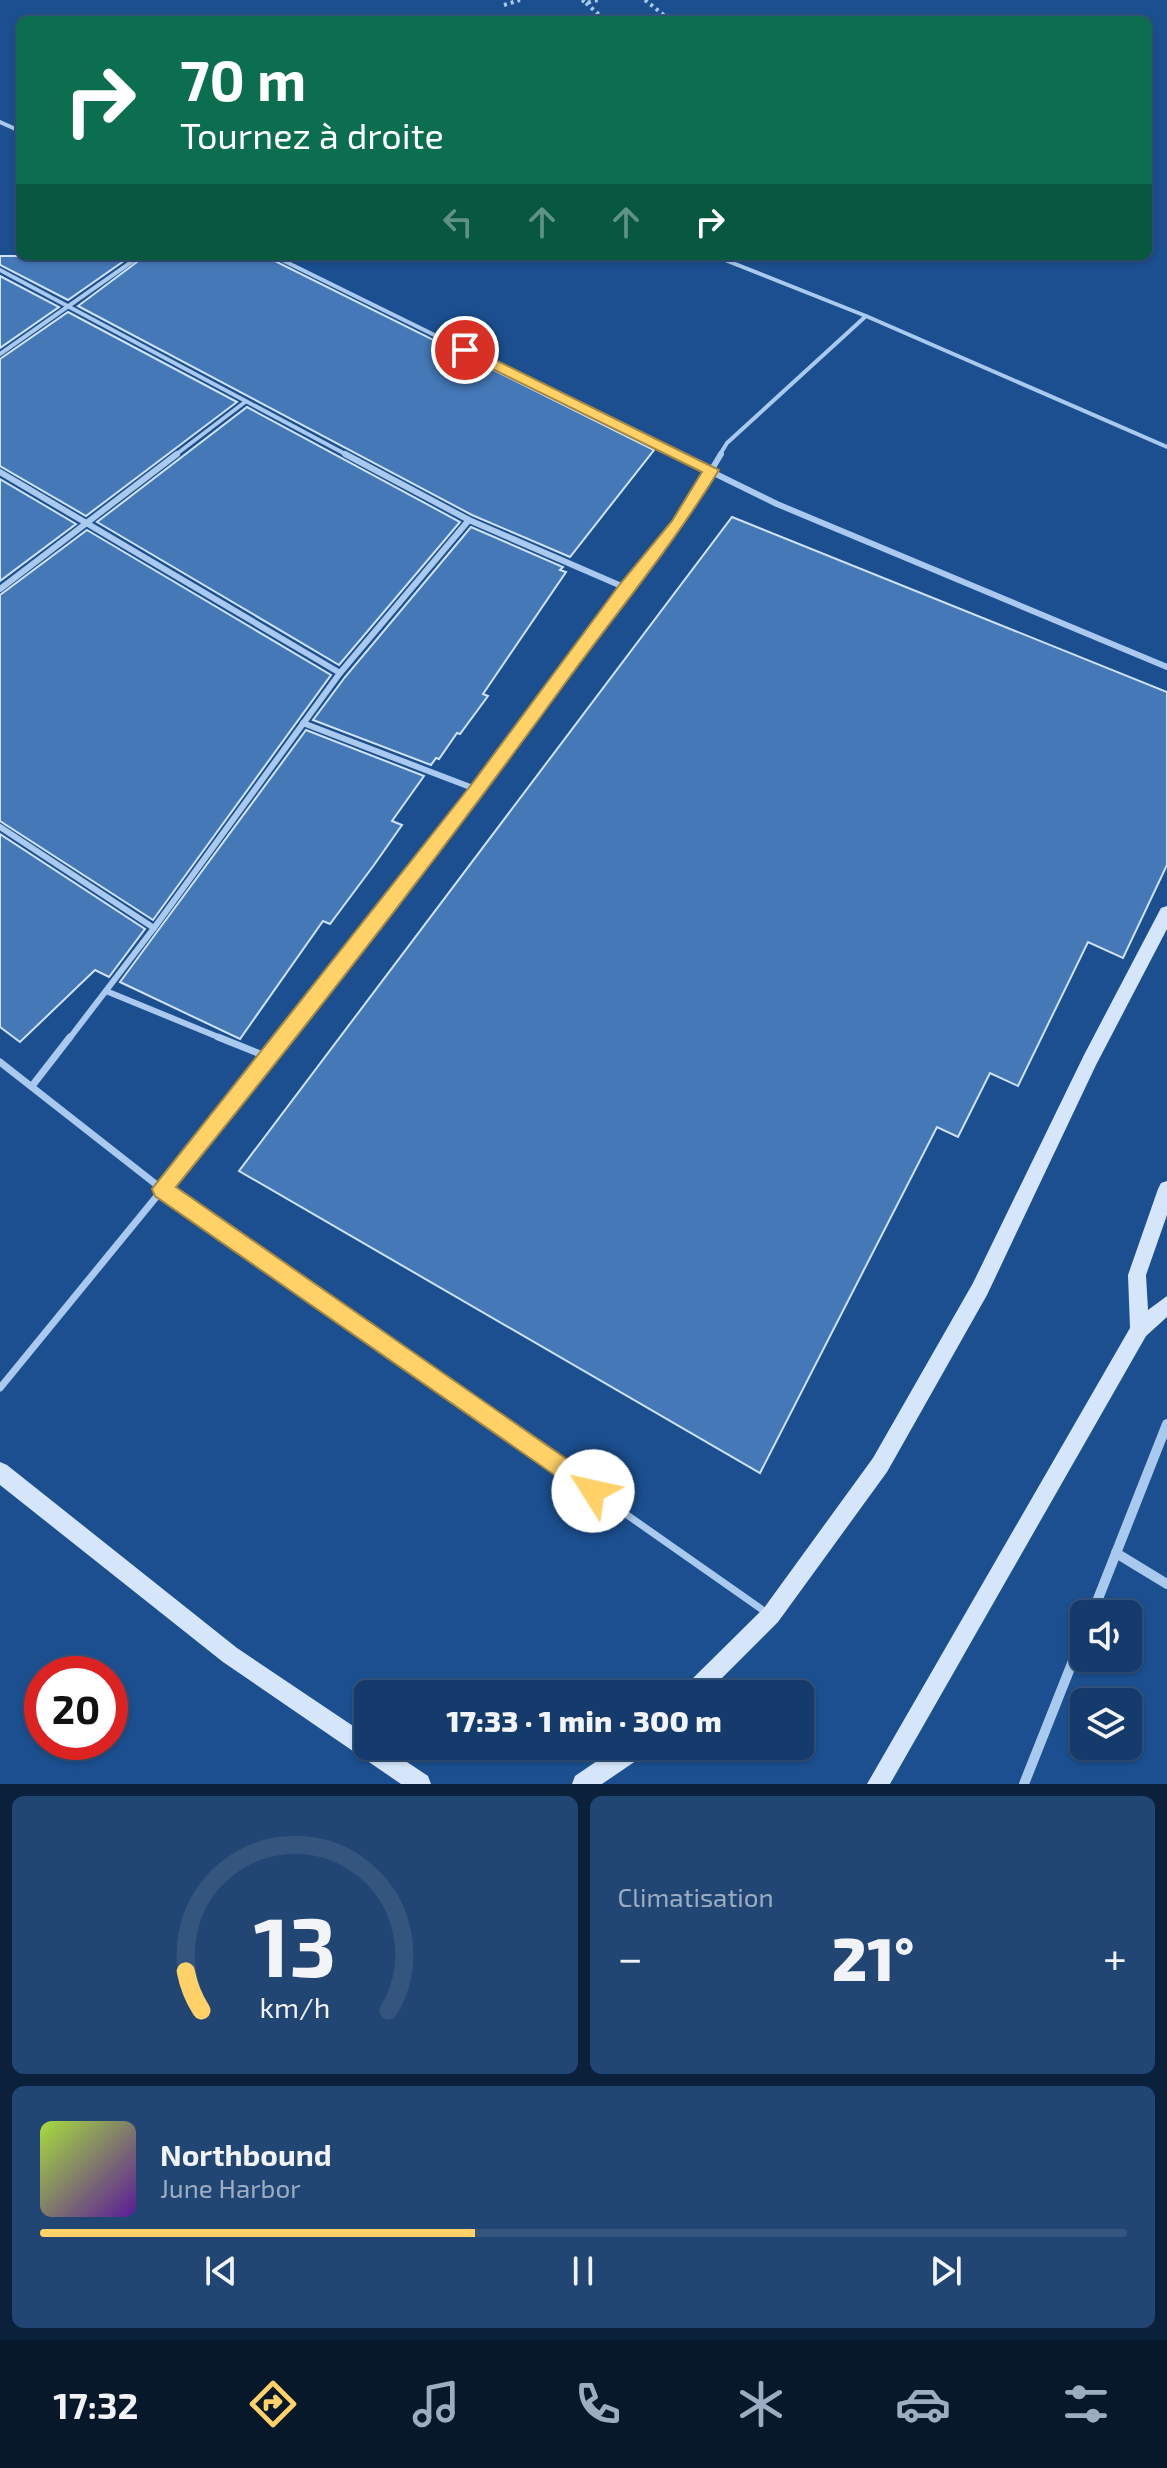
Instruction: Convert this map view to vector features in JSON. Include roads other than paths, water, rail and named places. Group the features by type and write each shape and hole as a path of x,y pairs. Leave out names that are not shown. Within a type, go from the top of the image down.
{"street":[{"path":"705,1680 771,1615 880,1465 980,1289 1090,1060 1167,913"},
{"path":"1139,1330 1137,1275 1167,1189"},
{"path":"878,1784 1139,1330 1167,1305"},
{"path":"1098,1600 1167,1424"},
{"path":"0,1472 230,1655 420,1784"},
{"path":"1116,1553 1167,1584"},
{"path":"1025,1783 1070,1669"},
{"path":"583,1784 618,1760"}],"lane":[{"path":"0,354 134,260"},
{"path":"282,260 777,504 1167,667"},
{"path":"725,260 866,316 1167,447"},
{"path":"0,270 469,520 626,588"},
{"path":"0,1388 270,1058 478,790 626,588 674,530 738,432 866,316"},
{"path":"0,589 245,402"},
{"path":"0,472 340,673"},
{"path":"32,1086 154,928 340,673 469,520"},
{"path":"303,723 478,790"},
{"path":"0,827 154,928"},
{"path":"106,991 270,1058"},
{"path":"0,1062 162,1189 771,1615"}]}
